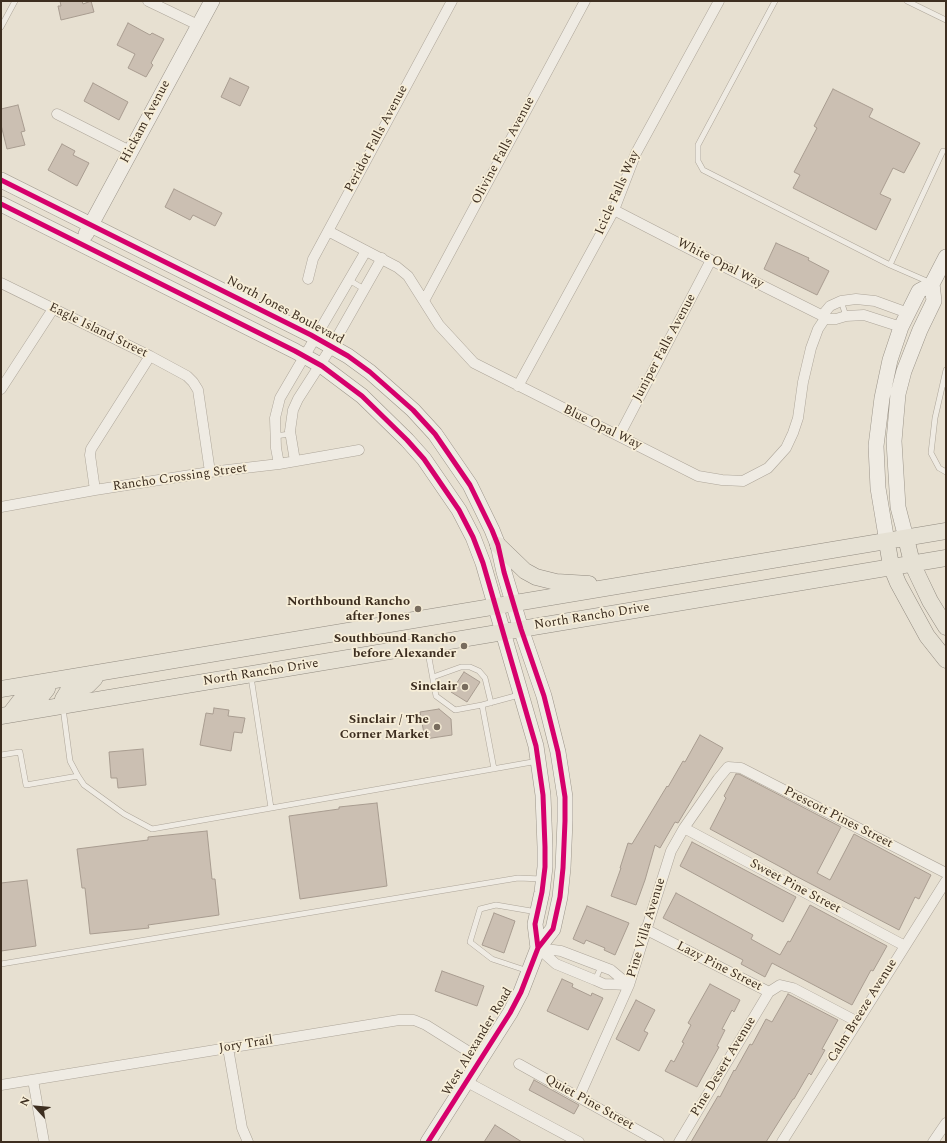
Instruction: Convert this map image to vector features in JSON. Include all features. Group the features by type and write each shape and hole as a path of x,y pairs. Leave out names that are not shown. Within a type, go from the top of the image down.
{"main road":[{"name":"Hickam Avenue","path":"81,244 212,1"},
{"name":"North Jones Boulevard","path":"1,180 316,337 364,368 387,387 413,410 435,434 470,485 483,508 498,545 504,572 521,629"},
{"path":"1,204 304,356 344,381 362,396 408,440 424,458 459,510 473,537 483,563 502,631"},
{"path":"946,257 932,284 934,301 920,330 904,372 898,394 894,441 898,507 912,563 930,601 946,627"},
{"path":"932,284 919,291 901,327 890,360 882,398 876,446 878,488 891,566 898,583 927,636 946,660"},
{"name":"North Rancho Drive","path":"1,689 946,531"},
{"path":"498,545 525,571 536,576 556,582 620,585"},
{"name":"North Rancho Drive","path":"6,715 946,558"},
{"name":"West Alexander Road","path":"428,1142 482,1060 510,1013 529,972 538,948 553,929 560,897 565,830 565,797 558,752 544,696 521,629"},
{"name":"West Alexander Road","path":"502,631 522,694 538,761 543,795 545,820 545,866 535,924 538,948"},
{"path":"62,706 63,699 68,691 88,686 100,673"},
{"path":"6,715 20,701 39,697 43,694 47,689 49,681"},
{"path":"538,761 548,768 554,816 565,830"}],"street":[{"path":"148,1 198,26"},
{"name":"Peridot Falls Avenue","path":"308,280 312,259 452,1"},
{"name":"Olivine Falls Avenue","path":"424,300 585,1"},
{"name":"Icicle Falls Way","path":"518,386 614,210 636,153 718,1"},
{"path":"57,114 130,151"},
{"name":"White Opal Way","path":"614,210 710,260 826,317"},
{"name":"Blue Opal Way","path":"328,231 382,258 408,276 439,325 474,363 698,476 722,480 743,481 768,468 786,448 798,418 810,348 818,329 826,317 825,312 830,306 842,301 856,299 875,301 908,313"},
{"path":"279,464 275,436 275,418 280,398 366,251"},
{"path":"295,461 290,434 293,410 298,399 332,346 382,258"},
{"name":"Juniper Falls Avenue","path":"618,436 710,260"},
{"name":"Eagle Island Street","path":"1,283 150,356 187,376 198,390 210,472"},
{"path":"1,389 53,309"},
{"path":"826,317 836,319 846,316 864,315 901,327"},
{"path":"96,490 90,455 91,449 150,356"},
{"name":"Rancho Crossing Street","path":"1,507 96,490 210,472 279,464 358,450"},
{"name":"Pine Villa Avenue","path":"579,1098 629,984 671,851 684,828 718,778 728,767"},
{"name":"Prescott Pines Street","path":"728,767 741,768 946,873"},
{"name":"Sweet Pine Street","path":"684,828 905,946"},
{"name":"Calm Breeze Avenue","path":"782,1142 946,881"},
{"name":"Lazy Pine Street","path":"645,930 769,992 780,985 793,988 856,1022"},
{"path":"538,948 561,952 611,970 629,984"},
{"path":"538,948 556,964 604,984 629,984"},
{"name":"Pine Desert Avenue","path":"679,1142 769,992"},
{"name":"Jory Trail","path":"1,1085 399,1020 414,1020 426,1025 482,1060"},
{"path":"228,1048 242,1128 248,1142"},
{"name":"Quiet Pine Street","path":"519,1064 659,1142"},
{"path":"33,1080 44,1142"},
{"path":"467,1082 579,1142"},
{"path":"933,1142 946,1123"}],"lane":[{"path":"1,27 15,1"},
{"path":"775,1 698,145 698,161 703,170 890,265 932,284"},
{"path":"907,1 946,20"},
{"path":"890,265 945,152 946,145"},
{"path":"349,280 364,289"},
{"path":"842,301 846,316"},
{"path":"946,370 935,418 932,453 939,468 946,472"},
{"path":"275,436 290,434"},
{"path":"427,645 436,696 455,710 482,705 522,694"},
{"path":"433,677 462,667 470,667 478,671 485,678 491,702"},
{"path":"250,674 271,808"},
{"path":"482,705 494,769"},
{"path":"62,706 70,761 84,785 124,814 152,829 538,761"},
{"path":"1,755 20,752 26,785 78,776"},
{"path":"1,964 518,878 543,879"},
{"path":"529,972 492,959 470,942 480,909 496,905 537,912"},
{"path":"595,980 601,967"}],"building":[{"path":"60,1 82,1 83,4 91,1 94,12 61,20 58,6 61,6"},
{"path":"128,23 150,35 152,33 164,39 151,63 153,65 146,77 128,68 135,54 117,45"},
{"path":"230,78 249,87 240,106 221,97"},
{"path":"93,83 128,102 119,120 84,101"},
{"path":"833,89 873,109 869,117 920,143 904,173 893,168 880,194 891,199 876,230 793,188 800,175 794,172 817,128 814,126"},
{"path":"18,105 25,131 21,132 25,145 7,149 1,125 1,109"},
{"path":"62,144 75,151 73,155 89,163 77,186 48,170"},
{"path":"174,189 222,213 215,226 193,215 190,220 165,207"},
{"path":"776,243 809,258 808,260 829,271 817,295 764,269"},
{"name":"Sinclair","path":"464,672 480,682 467,702 451,692"},
{"path":"214,708 229,710 228,716 245,718 242,733 234,732 231,751 200,745 206,713 213,714"},
{"name":"Sinclair / The Corner Market","path":"439,709 451,719 452,735 425,739 420,712"},
{"path":"700,735 723,748 678,823 675,822 660,848 655,845 636,905 611,896 628,843 632,844 683,761 685,762"},
{"path":"143,749 146,785 118,788 117,778 111,778 109,752"},
{"path":"736,774 739,774 841,827 817,873 830,880 854,834 931,875 919,899 915,897 899,930 710,829 726,798 724,796"},
{"path":"377,803 387,886 300,899 289,816 339,809 339,807"},
{"path":"207,831 212,879 215,879 219,915 148,925 149,928 90,934 85,888 82,888 77,849 148,840 148,837"},
{"path":"692,842 796,897 783,922 680,866"},
{"path":"27,880 36,946 1,951 1,883"},
{"path":"676,893 753,935 751,939 780,955 788,941 790,942 810,905 887,946 873,971 871,970 852,1005 772,963 765,977 741,964 743,960 663,918"},
{"path":"587,906 629,923 615,955 604,950 605,948 586,940 584,944 573,939"},
{"path":"494,913 515,921 504,953 482,945"},
{"path":"442,971 484,986 477,1006 435,991"},
{"path":"562,979 573,984 572,987 591,996 592,993 603,998 588,1030 547,1011"},
{"path":"710,984 740,1000 734,1012 732,1010 722,1029 725,1030 717,1046 719,1047 697,1087 665,1071 671,1060 674,1062 684,1043 682,1042 691,1025 688,1023"},
{"path":"788,994 838,1020 822,1049 825,1050 811,1075 809,1073 766,1142 691,1142 718,1096 720,1097 750,1044 752,1045 766,1019 772,1022"},
{"path":"636,1000 655,1010 644,1031 648,1033 639,1051 616,1039"},
{"path":"534,1080 579,1105 574,1114 529,1090"},
{"path":"495,1125 522,1142 484,1142"}],"cycle path":[{"path":"1,180 311,335 348,356 370,372 413,410 435,434 470,485 492,530 498,545 504,572 521,629 544,696 558,752 565,797 563,868 560,897 553,929 538,948 521,992 510,1013 428,1142"},
{"path":"1,204 295,351 322,366 362,396 407,440 424,459 459,510 473,537 483,563 536,746 543,795 545,847 545,867 542,892 535,924 538,948"}],"place":[{"name":"Northbound Rancho after Jones","path":"418,609"},
{"name":"Southbound Rancho before Alexander","path":"464,646"},
{"name":"Sinclair","path":"465,687"},
{"name":"Sinclair / The Corner Market","path":"437,727"}]}
